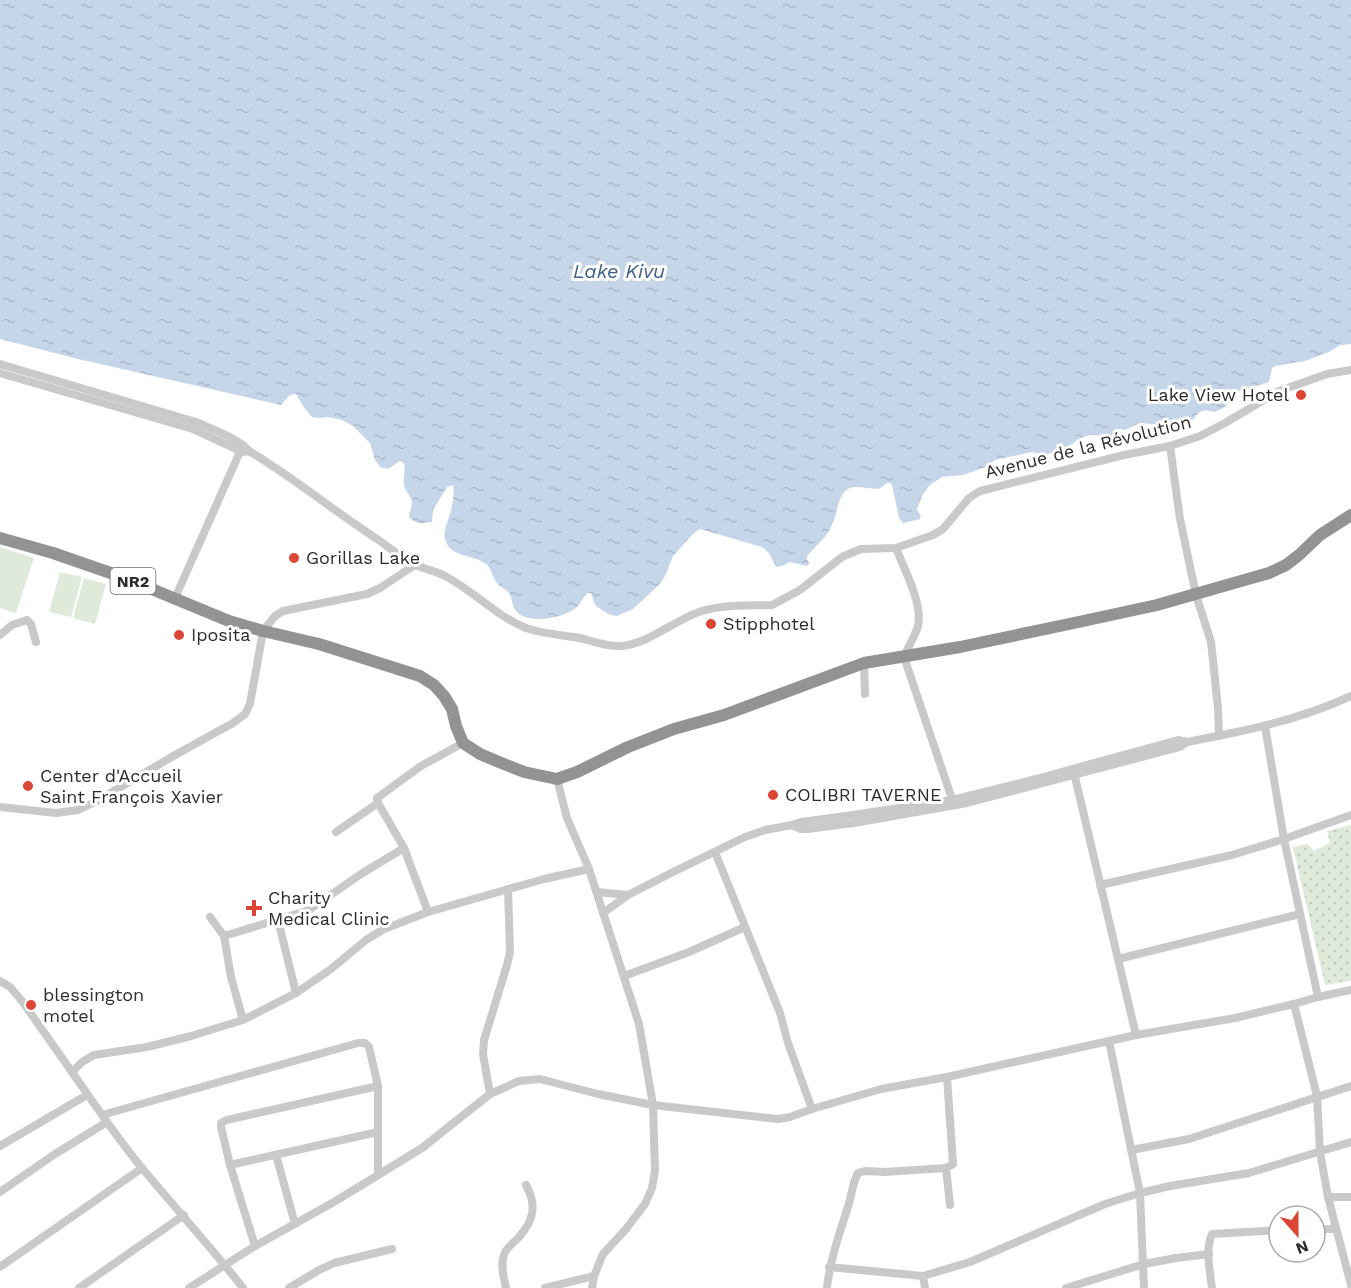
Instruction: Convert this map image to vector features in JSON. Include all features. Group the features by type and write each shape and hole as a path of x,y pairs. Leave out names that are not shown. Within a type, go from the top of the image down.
{"highway":[{"path":"263,631 319,644 420,676 434,685 444,696 452,709 463,743 480,754 524,772 556,779 674,729 724,715 864,663 998,640 1157,605 1269,573 1286,566 1320,535 1351,515"},
{"name":"NR2","path":"0,538 53,553 125,578 229,621 263,631"}],"street":[{"path":"0,364 84,394"},
{"name":"Avenue de la Révolution","path":"84,394 219,435 267,461 355,525 416,565 445,576 514,622 528,628 620,646 646,639 681,619 701,611 727,606 772,605 800,590 842,557 861,549 896,548 933,535 943,529 969,498 980,492 1124,455 1170,446 1200,436 1279,391 1327,374 1351,370"},
{"path":"0,373 84,394"},
{"path":"1170,446 1180,519 1196,594 1211,642 1219,736"},
{"path":"175,598 244,449"},
{"path":"896,548 917,602 918,627 904,657 953,802"},
{"path":"0,807 56,813 78,810 233,723 245,714 250,704 263,631 274,615 283,610 367,594 416,565"},
{"path":"0,635 12,625 27,620 31,624 36,642"},
{"path":"864,663 866,694"},
{"path":"603,913 628,895 745,837 765,830 801,822 854,819 953,802 1145,753 1178,740 1187,742 1265,726 1306,715 1351,696"},
{"path":"1265,726 1284,839 1318,997"},
{"path":"428,912 404,848 377,798 421,766 463,743"},
{"path":"1074,772 1136,1035"},
{"path":"556,779 567,818 590,869 639,1024 653,1105 655,1171 652,1188 645,1204 603,1254 592,1288"},
{"path":"336,832 378,803"},
{"path":"1100,885 1232,855 1351,815"},
{"path":"224,936 309,910 404,848"},
{"path":"715,852 780,1013 812,1108"},
{"path":"72,1072 94,1055 147,1047 243,1020 296,993 384,928 428,912 508,889 590,869"},
{"path":"490,1095 483,1054 484,1040 510,952 508,889"},
{"path":"597,892 628,895"},
{"path":"1118,959 1300,914"},
{"path":"210,917 224,936 231,977 243,1020"},
{"path":"278,920 296,993"},
{"path":"624,976 690,952 745,927"},
{"path":"0,981 10,987 22,1001 87,1095 142,1168 184,1215 243,1288"},
{"path":"189,1288 255,1246 422,1148 490,1095 519,1081 540,1079 653,1105 778,1119 881,1089 947,1077 1136,1035 1235,1018 1351,990"},
{"path":"1294,1004 1317,1096 1320,1152 1328,1197 1336,1229 1348,1258 1351,1285"},
{"path":"1109,1041 1140,1193 1144,1288"},
{"path":"0,1192 104,1118 358,1043 369,1047 378,1086 378,1175"},
{"path":"828,1288 829,1267 858,1173 946,1168 953,1164 947,1077"},
{"path":"255,1246 230,1165 221,1123 378,1086"},
{"path":"1131,1150 1189,1139 1351,1086"},
{"path":"0,1146 87,1095"},
{"path":"230,1165 378,1132"},
{"path":"829,1267 923,1276 970,1262 1105,1204 1140,1193 1249,1173 1351,1142"},
{"path":"276,1155 295,1224"},
{"path":"0,1268 142,1168"},
{"path":"946,1168 950,1205"},
{"path":"506,1288 502,1267 503,1256 530,1223 534,1205 526,1185"},
{"path":"1328,1197 1351,1197"},
{"path":"79,1288 184,1215"},
{"path":"1327,1229 1336,1229"},
{"path":"1212,1288 1209,1254 1212,1234 1267,1231"},
{"path":"290,1288 334,1263 392,1249"},
{"path":"1066,1288 1144,1264 1209,1254"},
{"path":"545,1288 594,1276"},
{"path":"923,1276 925,1288"}],"green space":[{"path":"0,547 34,558 16,613 0,608"},
{"path":"60,572 82,577 71,617 49,612"},
{"path":"84,578 106,584 95,624 73,618"},
{"path":"1351,825 1351,981 1325,985 1293,847 1308,844 1314,851 1330,843 1327,831"}],"water":[{"name":"Lake Kivu","path":"0,0 1351,0 1351,344 1340,345 1305,361 1275,366 1272,368 1269,382 1234,393 1225,407 1215,412 1200,412 1186,427 1140,423 1125,430 1117,430 1114,437 1085,436 1060,453 1044,455 1032,452 995,460 986,467 963,475 942,477 930,485 923,494 917,509 920,519 903,523 899,518 891,483 879,489 850,488 842,496 827,534 807,556 809,563 807,566 790,562 776,567 769,553 762,547 700,529 673,556 660,584 633,609 617,616 611,615 595,605 591,593 588,593 571,611 556,617 530,618 517,612 510,594 497,583 486,564 456,553 448,545 444,533 453,501 453,485 447,487 433,510 432,522 414,521 409,517 412,502 404,486 404,463 400,461 388,469 380,467 375,460 370,443 353,426 329,417 312,417 296,394 290,395 281,405 0,339"}],"place":[{"name":"Lake View Hotel","path":"1301,395"},
{"name":"Gorillas Lake","path":"294,558"},
{"name":"Stipphotel","path":"711,624"},
{"name":"Iposita","path":"179,635"},
{"name":"Center d'Accueil Saint François Xavier","path":"28,786"},
{"name":"COLIBRI TAVERNE","path":"773,795"},
{"name":"Charity Medical Clinic","path":"254,908"},
{"name":"blessington motel","path":"31,1005"}]}
